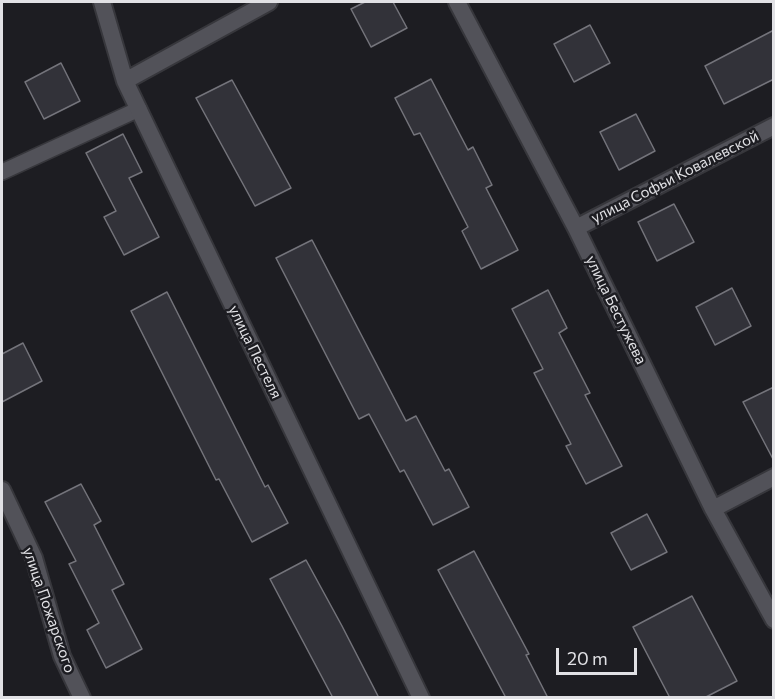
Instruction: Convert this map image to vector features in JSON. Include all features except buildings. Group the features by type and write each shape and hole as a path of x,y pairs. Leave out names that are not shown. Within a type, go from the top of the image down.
{"street":[{"name":"улица Пестеля","path":"102,2 125,81 421,698"},
{"path":"125,81 269,2"},
{"name":"улица Бестужева","path":"457,2 576,228 713,509 774,620"},
{"name":"улица Софьи Ковалевской","path":"576,228 774,126"},
{"path":"713,509 774,477"},
{"name":"улица Пожарского","path":"2,490 34,558 62,656 82,698"}],"lane":[{"path":"2,171 139,109"}]}
